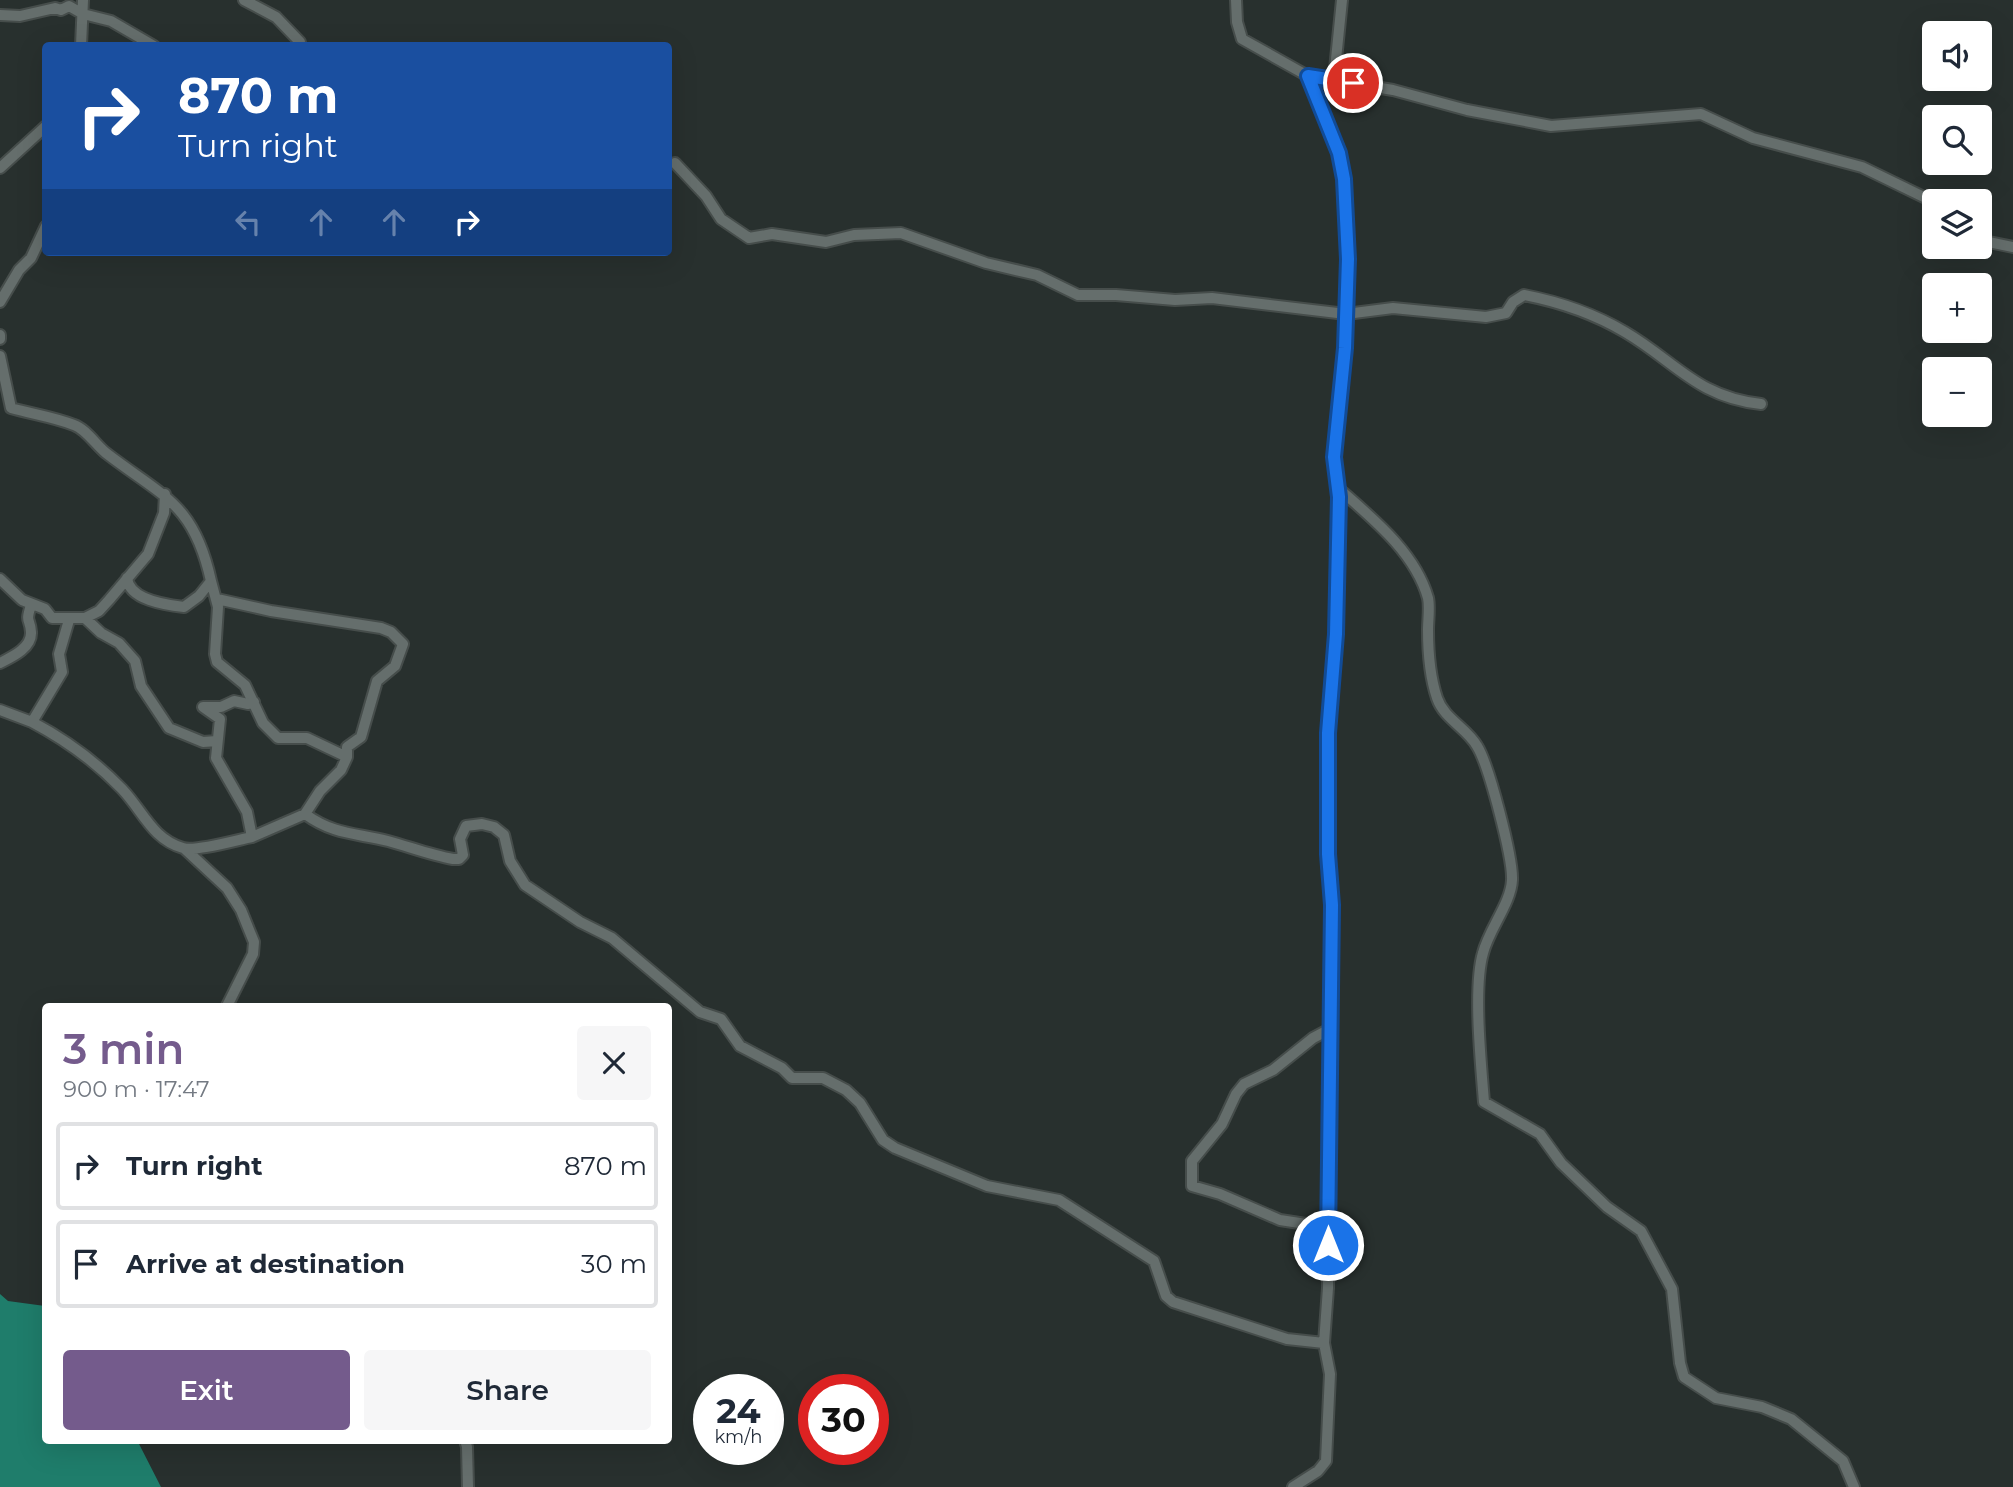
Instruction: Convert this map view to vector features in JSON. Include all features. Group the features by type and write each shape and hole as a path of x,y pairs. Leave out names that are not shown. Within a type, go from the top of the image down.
{"street":[{"path":"81,42 83,0"},
{"path":"244,0 276,17 300,42"},
{"path":"1237,0 1237,22 1242,39 1308,76 1393,90 1468,110 1551,126 1701,114 1753,138 1862,167 1922,196"},
{"path":"1334,79 1342,0"},
{"path":"0,15 20,16 55,8 61,10 71,3 83,14 111,21 147,42"},
{"path":"1293,1487 1318,1471 1326,1461 1330,1374 1324,1343 1332,905 1328,854 1328,733 1336,634 1338,488 1334,457 1341,401 1348,259 1344,179 1331,128 1308,76"},
{"path":"0,168 42,130"},
{"path":"675,163 706,196 721,219 749,238 771,234 826,242 854,235 901,233 986,263 1037,275 1078,295 1175,300 1212,298 1346,314 1392,308 1486,317 1506,313 1513,302 1524,295 1580,309 1626,332 1710,392 1737,401 1761,404"},
{"path":"0,302 19,270 32,258 42,235"},
{"path":"1992,243 2013,247"},
{"path":"0,356 5,394 11,408 78,426 105,452 165,495 194,527 204,550 217,599 217,662 245,685 263,723 278,738 307,738 347,757"},
{"path":"1338,488 1389,533 1408,558 1428,599 1431,670 1437,701 1477,745 1503,831 1513,878 1510,894 1482,955 1479,988 1484,1102 1541,1134 1561,1163 1607,1207 1641,1231 1672,1289 1684,1377 1716,1398 1762,1407 1791,1419 1843,1461 1854,1487"},
{"path":"0,579 15,594 31,605 45,609 53,618 85,618 99,611 148,554 164,513 165,495"},
{"path":"127,578 129,587 136,593 184,607 199,596 211,581"},
{"path":"185,849 252,837 305,814 320,791 341,770 347,757 347,747 361,737 377,681 395,666 403,644 391,632 381,628 271,611 217,599"},
{"path":"0,663 22,650 28,643 31,632 26,620 31,605"},
{"path":"85,618 101,633 119,643 135,661 141,685 169,728 203,742 217,741"},
{"path":"32,722 62,672 59,654 69,620"},
{"path":"252,837 247,812 216,758 220,719 203,706 220,707 234,701 247,704 254,702"},
{"path":"0,710 20,715 59,736 92,759 125,792 156,834 185,849 227,888 241,910 254,942 253,954 228,1003"},
{"path":"305,814 318,824 344,834 384,840 453,859 459,859 463,855 460,839 466,826 477,823 494,827 504,835 514,870 537,895 612,938 700,1012 721,1019 734,1041 746,1052 782,1068 792,1078 823,1079 846,1090 860,1103 883,1140 895,1148 987,1186 1059,1200 1072,1206 1088,1220 1154,1261 1166,1296 1173,1301 1287,1339 1324,1343"},
{"path":"1328,1224 1280,1220 1220,1194 1198,1189 1192,1186 1191,1171 1192,1161 1222,1124 1236,1094 1244,1084 1273,1070 1313,1038 1330,1029"},
{"path":"465,1444 468,1487"}],"shaded area":[{"path":"0,1294 8,1301 42,1306 42,1444 139,1444 161,1487 0,1487"}],"route":[{"path":"1328,1245 1328,1117 1332,1043 1328,733 1336,634 1339,497 1334,457 1345,348 1348,259 1344,179 1339,153 1308,76 1353,83"}]}
